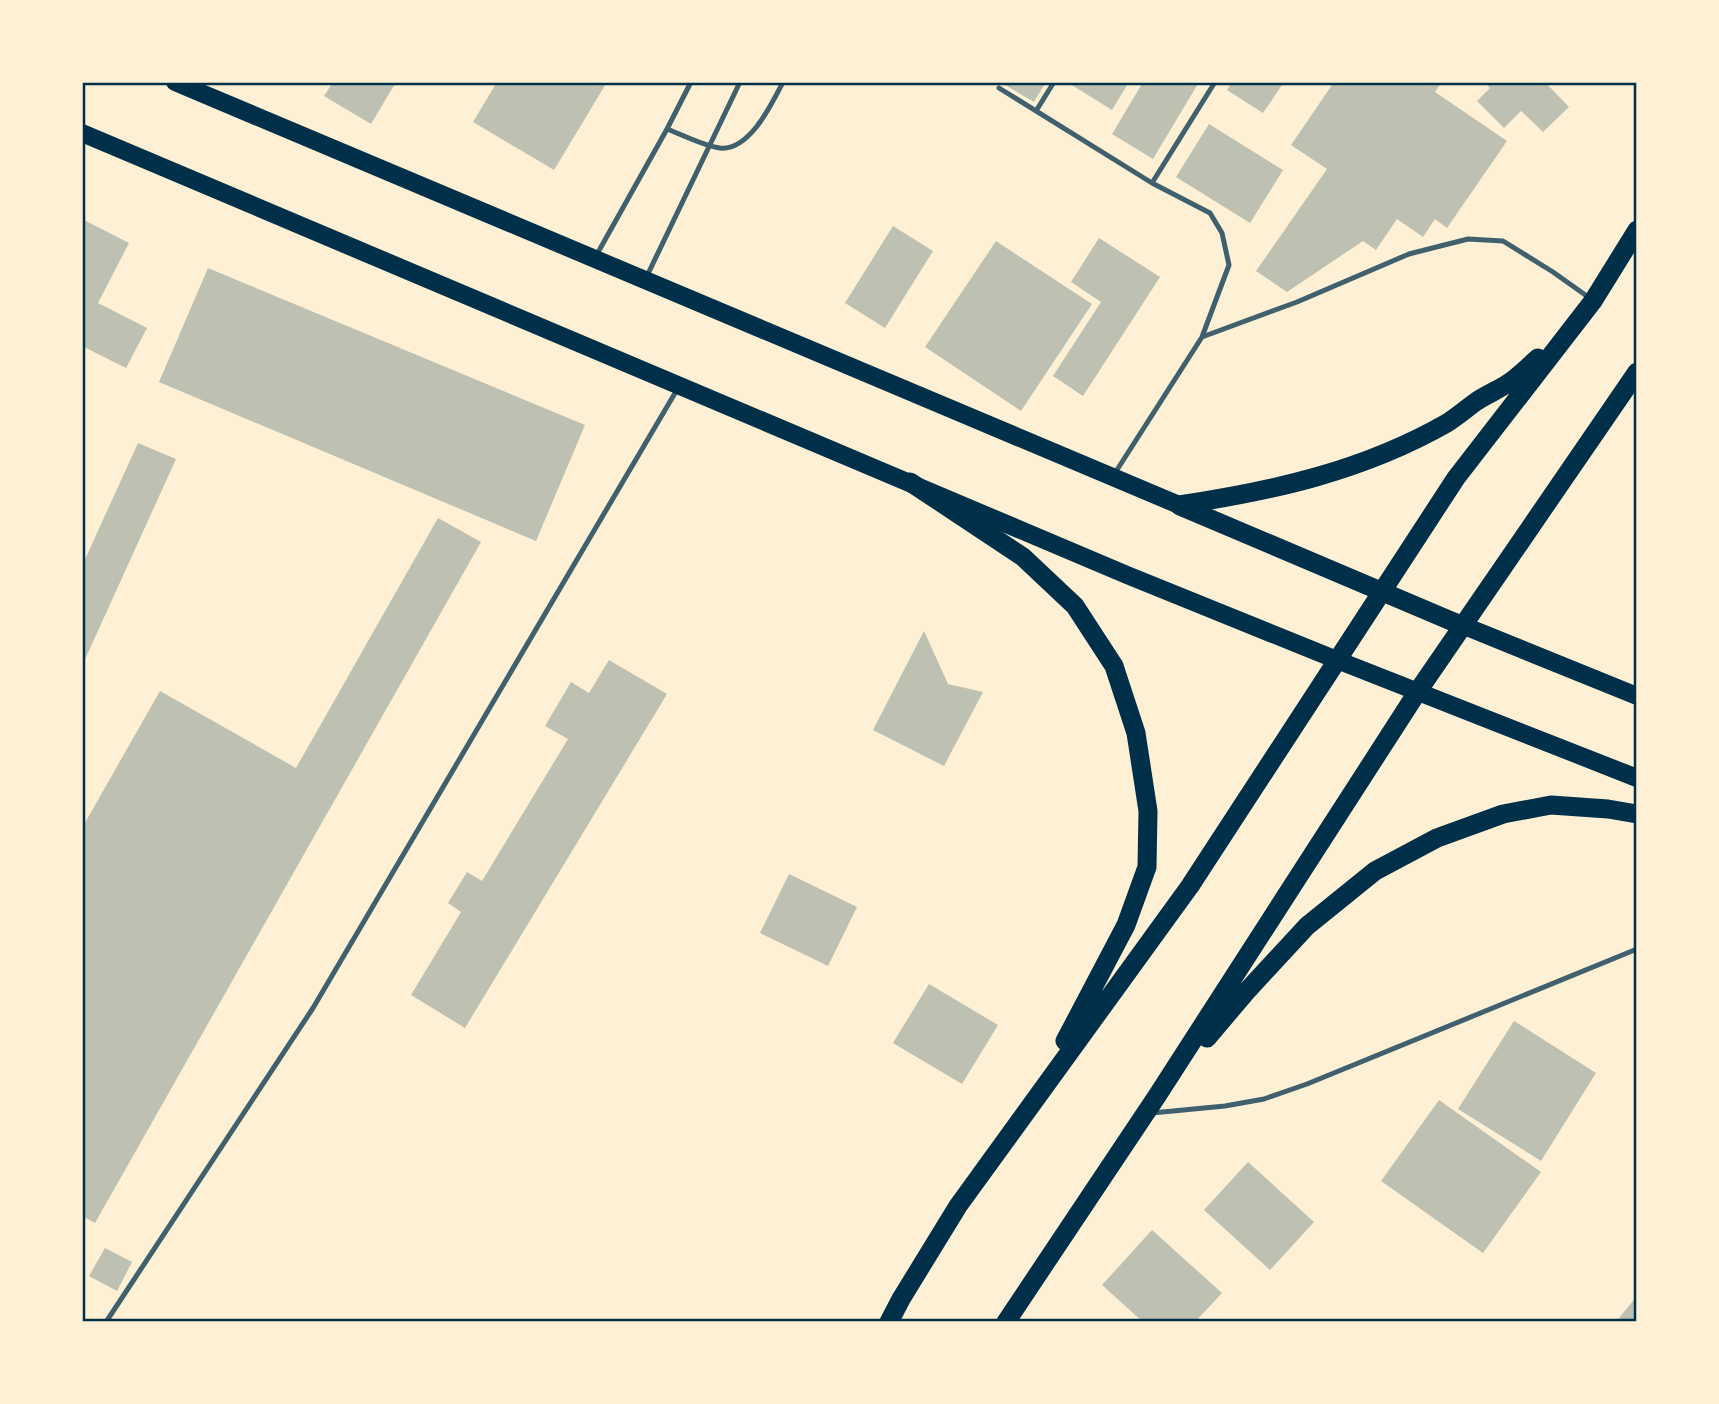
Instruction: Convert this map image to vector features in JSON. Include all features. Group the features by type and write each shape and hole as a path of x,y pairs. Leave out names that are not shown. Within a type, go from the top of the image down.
{"highway":[{"path":"889,1322 958,1206 1189,886 1456,478 1593,301 1637,230"},
{"path":"1179,505 1241,496 1308,481 1396,447 1447,422 1514,380 1573,328"},
{"path":"1006,1322 1157,1096 1418,691 1637,372"},
{"path":"910,482 1023,557 1075,606 1114,666 1136,733 1148,811 1147,867 1126,925 1030,1107"},
{"path":"1179,505 1463,626"},
{"path":"1157,1096 1307,926 1375,871 1437,838 1503,814 1551,805 1637,814"}],"main road":[{"path":"175,82 1179,505"},
{"path":"82,133 1127,575 1637,778"},
{"path":"1463,626 1637,696"}],"lane":[{"path":"595,259 691,82"},
{"path":"645,280 740,82"},
{"path":"667,129 723,149 735,145 752,132 766,116 783,82"},
{"path":"1036,111 1054,82"},
{"path":"1152,183 1215,82"},
{"path":"999,88 1152,183 1210,213 1222,233 1229,265 1202,337 1112,478"},
{"path":"1202,337 1297,302 1409,254 1468,239 1503,242 1553,272 1593,301"},
{"path":"106,1322 313,1008 679,385"},
{"path":"1145,1114 1264,1099 1307,1084 1637,949"}],"building":[{"path":"333,82 396,82 371,124 324,96"},
{"path":"497,82 607,82 554,170 473,122"},
{"path":"1000,82 1046,82 1034,102"},
{"path":"1067,82 1129,82 1112,110"},
{"path":"1143,82 1199,82 1153,159 1112,134"},
{"path":"1232,82 1284,82 1263,113 1227,90"},
{"path":"1334,82 1442,82 1435,92 1507,141 1447,228 1435,219 1423,237 1397,219 1376,250 1363,241 1287,292 1256,271 1327,169 1291,145"},
{"path":"1484,82 1545,82 1569,107 1543,132 1521,111 1504,128 1477,101 1490,88"},
{"path":"1209,124 1283,170 1250,223 1176,177"},
{"path":"82,219 129,243 98,303 147,328 126,368 82,346"},
{"path":"893,226 933,251 885,328 845,303"},
{"path":"1099,238 1160,277 1083,396 1053,376 1101,302 1071,282"},
{"path":"996,241 1092,304 1021,411 925,347"},
{"path":"208,268 585,425 536,541 159,382"},
{"path":"138,443 176,459 82,666 82,566"},
{"path":"438,518 481,542 95,1223 82,1216 82,828 160,691 296,768"},
{"path":"924,631 948,684 983,692 944,766 873,730"},
{"path":"609,660 667,694 465,1028 411,995 461,912 448,903 467,872 482,881 568,739 545,726 571,682 589,693"},
{"path":"789,874 857,907 828,966 760,933"},
{"path":"929,984 998,1025 962,1084 893,1043"},
{"path":"1514,1021 1596,1073 1541,1161 1458,1109"},
{"path":"1439,1100 1541,1172 1483,1253 1381,1181"},
{"path":"1248,1162 1314,1222 1270,1270 1204,1210"},
{"path":"1152,1230 1222,1293 1195,1322 1143,1322 1102,1285"},
{"path":"105,1248 132,1262 117,1291 89,1276"},
{"path":"1637,1296 1637,1322 1624,1322 1619,1318"}]}
